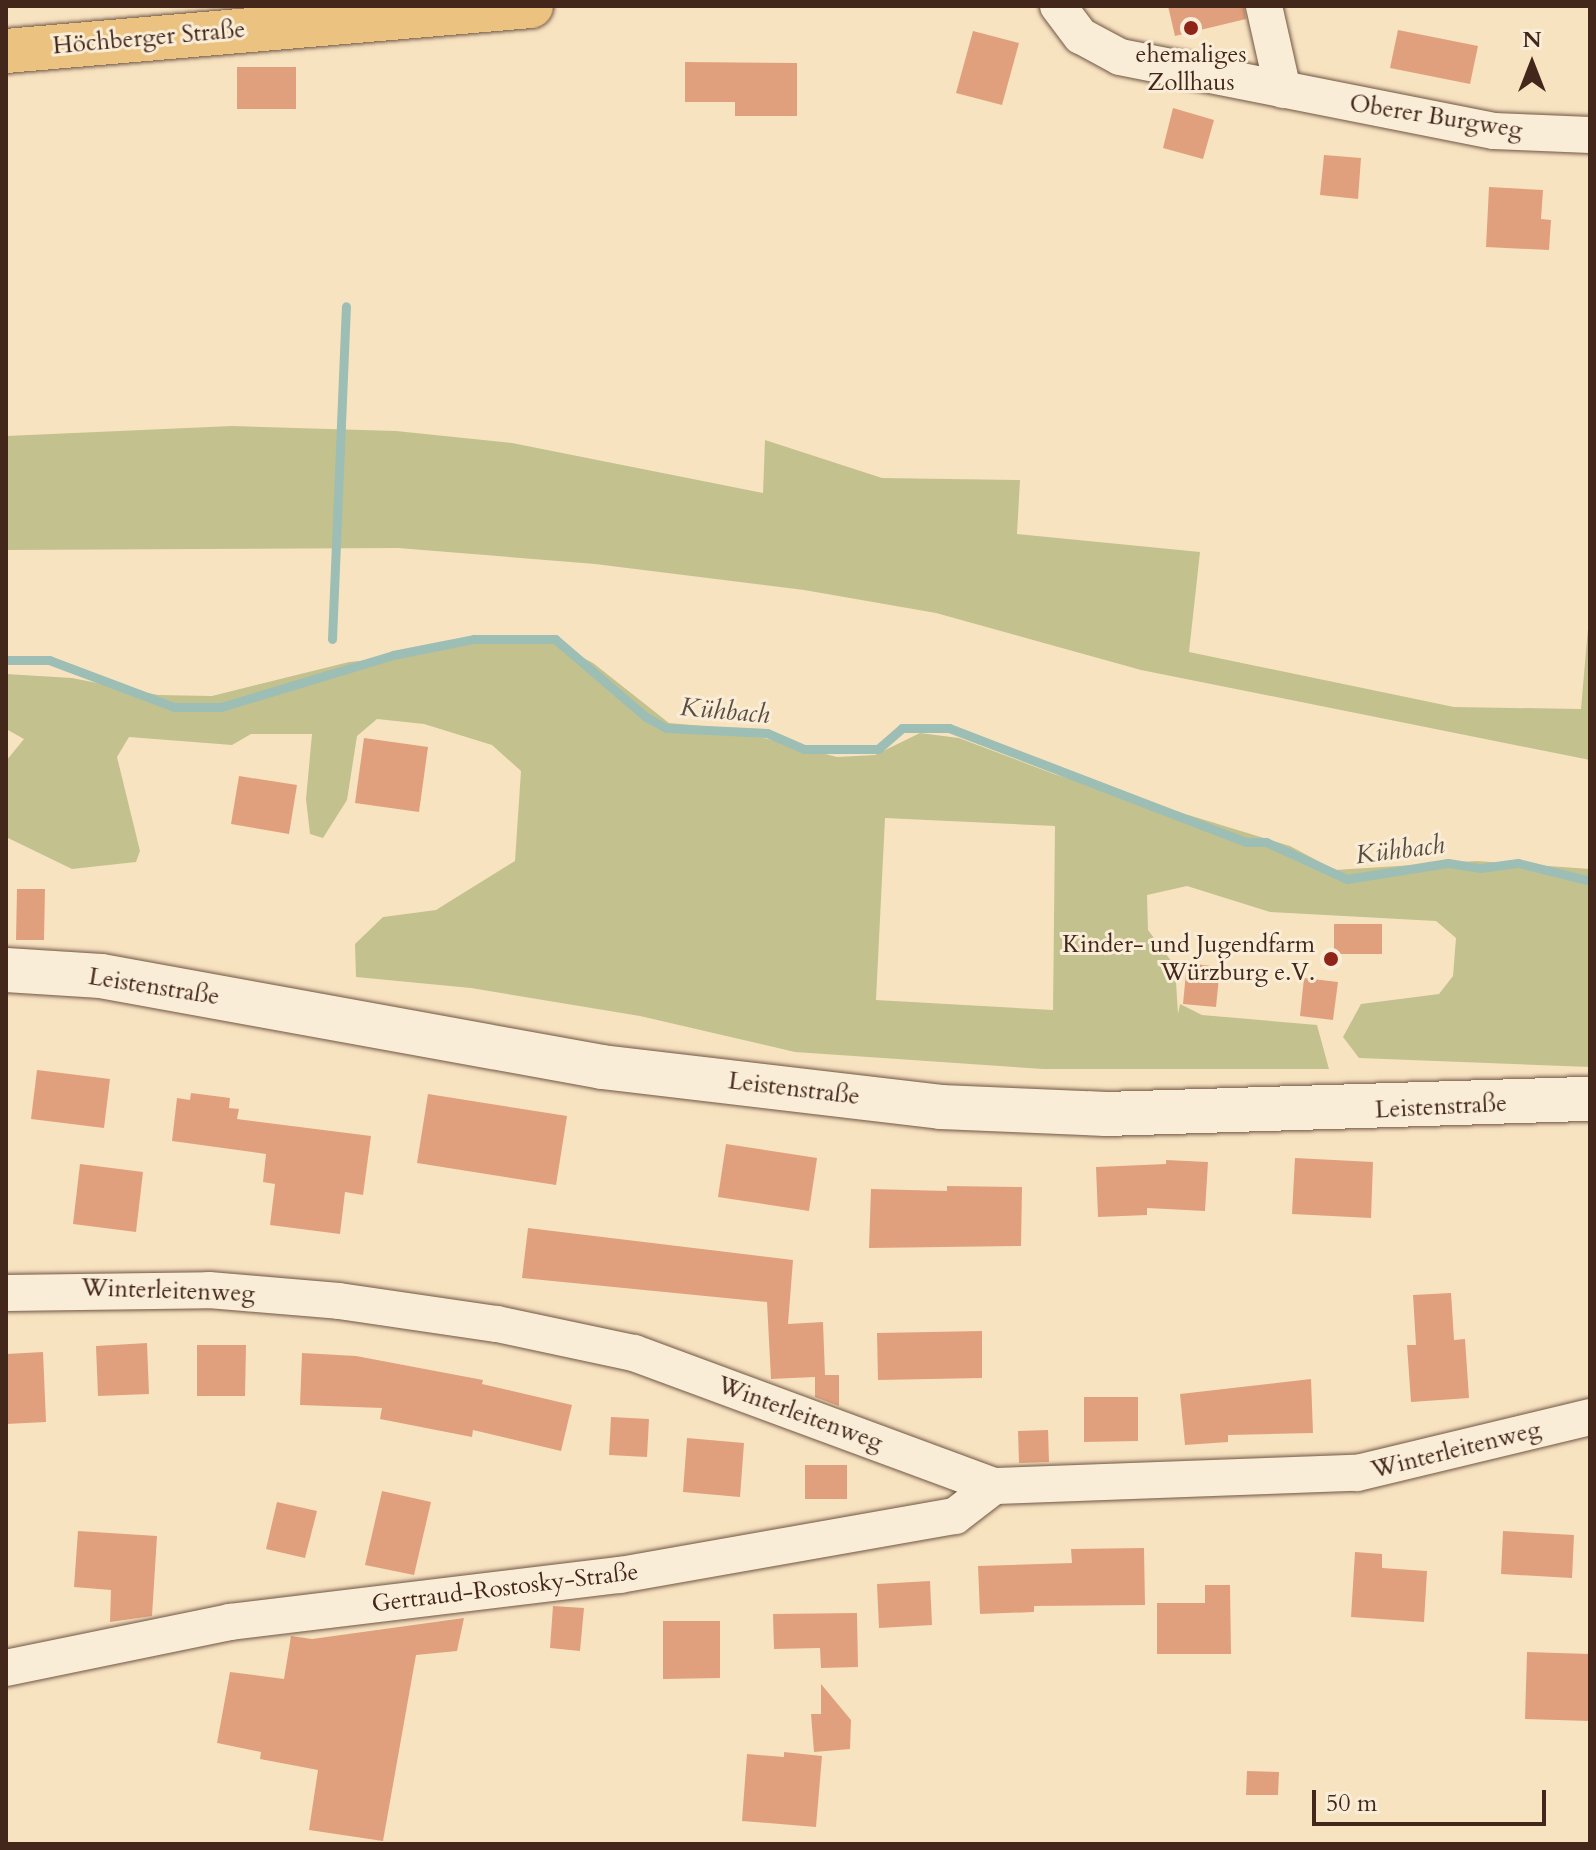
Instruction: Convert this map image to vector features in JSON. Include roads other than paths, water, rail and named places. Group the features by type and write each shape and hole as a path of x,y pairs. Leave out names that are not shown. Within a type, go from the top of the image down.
{"main road":[{"name":"Höchberger Straße","path":"6,51 531,6"},
{"name":"Leistenstraße","path":"6,970 101,976 602,1067 941,1107 1106,1114 1590,1099"}],"street":[{"name":"Oberer Burgweg","path":"1058,6 1081,36 1120,57 1494,131 1590,135"},
{"path":"1264,6 1283,90"},
{"name":"Winterleitenweg","path":"6,1293 77,1288 209,1290 339,1301 497,1324 634,1353 994,1486 1357,1473 1590,1417"},
{"name":"Gertraud-Rostosky-Straße","path":"6,1668 230,1622 620,1575 955,1516 994,1486"}],"waterway":[{"path":"332,639 346,306"},
{"name":"Kühbach","path":"6,660 49,660 174,707 221,707 393,655 474,639 555,639 646,717 666,728 767,733 804,749 878,749 902,728 949,728 1246,842 1266,842 1347,879 1448,863 1481,868 1518,863 1590,881"}],"place":[{"name":"ehemaliges Zollhaus","path":"1191,28"},
{"name":"Kinder- und Jugendfarm Würzburg e.V.","path":"1331,959"}]}
